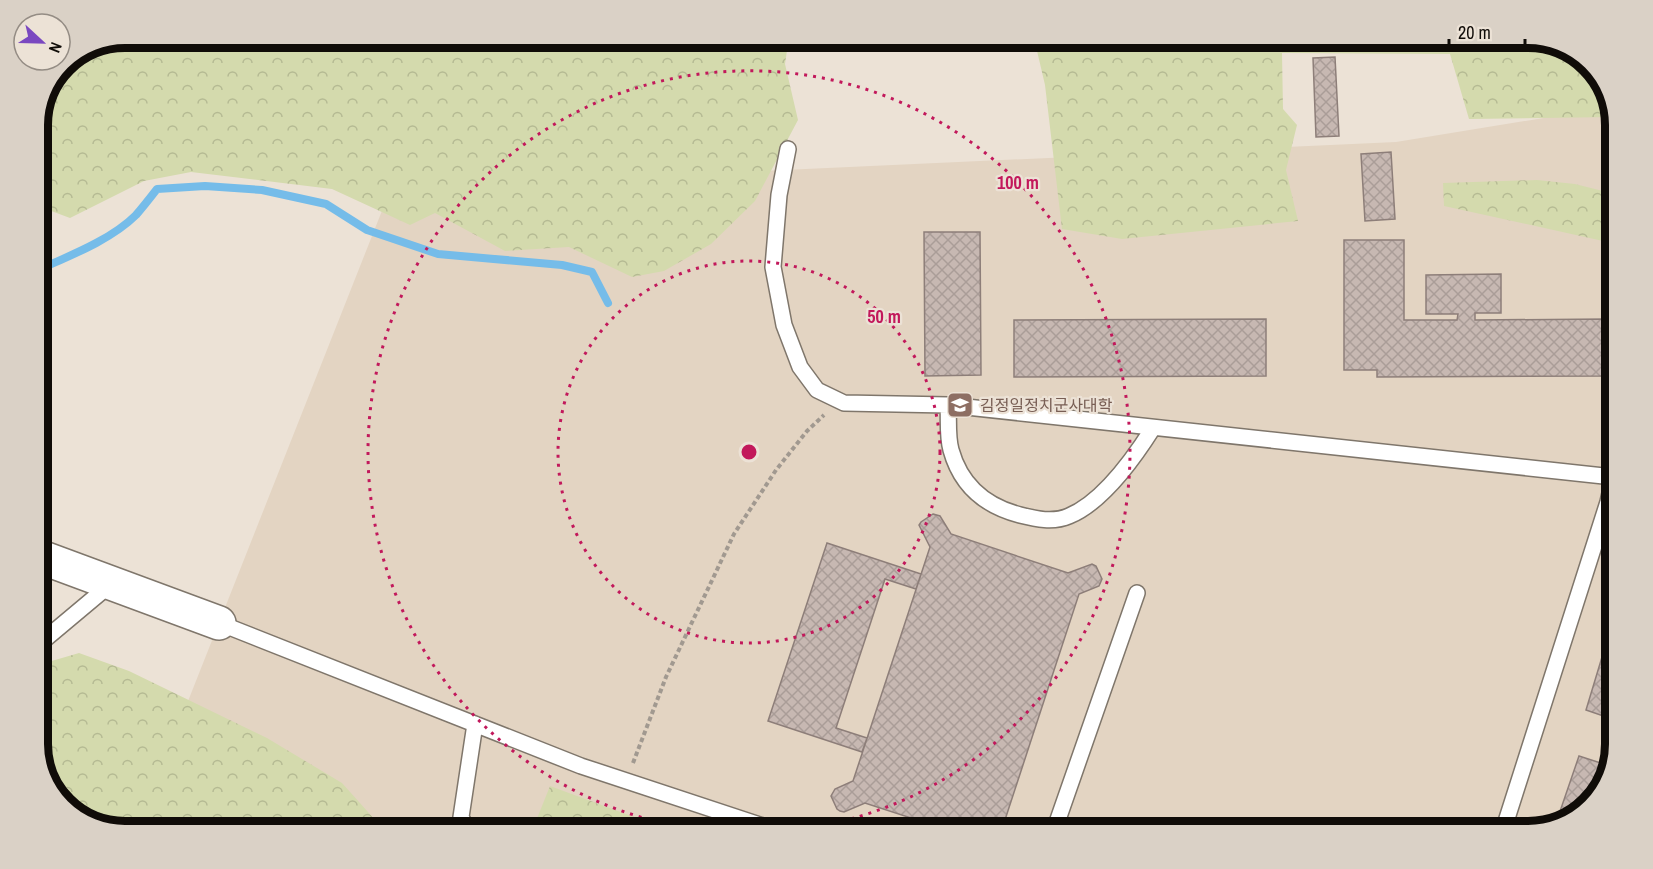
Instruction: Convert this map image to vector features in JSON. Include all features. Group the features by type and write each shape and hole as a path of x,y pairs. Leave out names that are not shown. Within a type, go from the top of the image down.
{"street":[{"path":"48,560 219,623"}],"lane":[{"path":"788,148 779,195 773,267 784,325 800,367 817,390 844,403 948,405 1605,473"},
{"path":"948,405 951,448 958,468 971,489 991,505 1036,519 1056,520 1071,516 1090,503 1133,459 1153,428"},
{"path":"1506,821 1605,525"},
{"path":"48,637 112,583"},
{"path":"1057,821 1137,593"},
{"path":"219,623 581,766 748,821"},
{"path":"463,821 461,817 475,724"}],"path":[{"path":"626,781 666,677 734,534 776,470 807,431 823,415 844,403"}],"shaded area":[{"name":"김정일정치군사대학","path":"1603,108 1604,110 1605,744 1602,764 1592,787 1579,802 1562,813 1528,821 226,821 175,734 391,188 1396,142"}],"green space":[{"path":"787,48 785,64 798,120 755,201 711,244 664,271 632,277 569,247 505,251 435,213 410,225 332,189 191,172 144,181 70,218 48,210 48,120 54,96 61,82 82,61 110,49"},
{"path":"1036,48 1528,48 1562,56 1579,67 1597,91 1605,117 1469,119 1450,54 1282,53 1283,109 1297,125 1286,170 1298,221 1122,239 1062,229 1045,85"},
{"path":"1537,180 1575,184 1605,192 1605,245 1603,241 1444,206 1443,183"},
{"path":"79,653 129,671 267,738 342,783 376,821 125,821 110,820 91,813 67,795 56,778 49,759 48,662"},
{"path":"550,786 645,821 536,821"}],"building":[{"path":"1335,57 1339,136 1316,137 1313,58"},
{"path":"1391,152 1395,219 1365,221 1361,154"},
{"path":"924,232 980,232 981,375 925,376"},
{"path":"1344,240 1404,240 1404,320 1457,320 1458,314 1426,314 1426,275 1501,274 1501,313 1475,313 1475,320 1605,319 1605,376 1377,377 1377,370 1344,370"},
{"path":"1266,319 1266,376 1014,377 1014,320"},
{"path":"933,514 940,516 951,534 1068,573 1092,564 1096,566 1102,579 1099,586 1079,594 1005,821 920,821 865,803 844,812 837,809 831,796 835,789 853,781 930,547 919,525"},
{"path":"827,543 921,574 916,589 885,579 836,728 867,738 862,752 768,721"},
{"path":"1605,647 1605,717 1586,710"},
{"path":"1579,756 1602,763 1597,778 1586,795 1571,808 1559,814"}],"waterway":[{"path":"48,265 115,232 136,215 157,189 205,186 262,190 326,204 367,230 438,254 562,265 592,272 608,303"}],"place":[{"name":"김정일정치군사대학","path":"960,405"}]}
